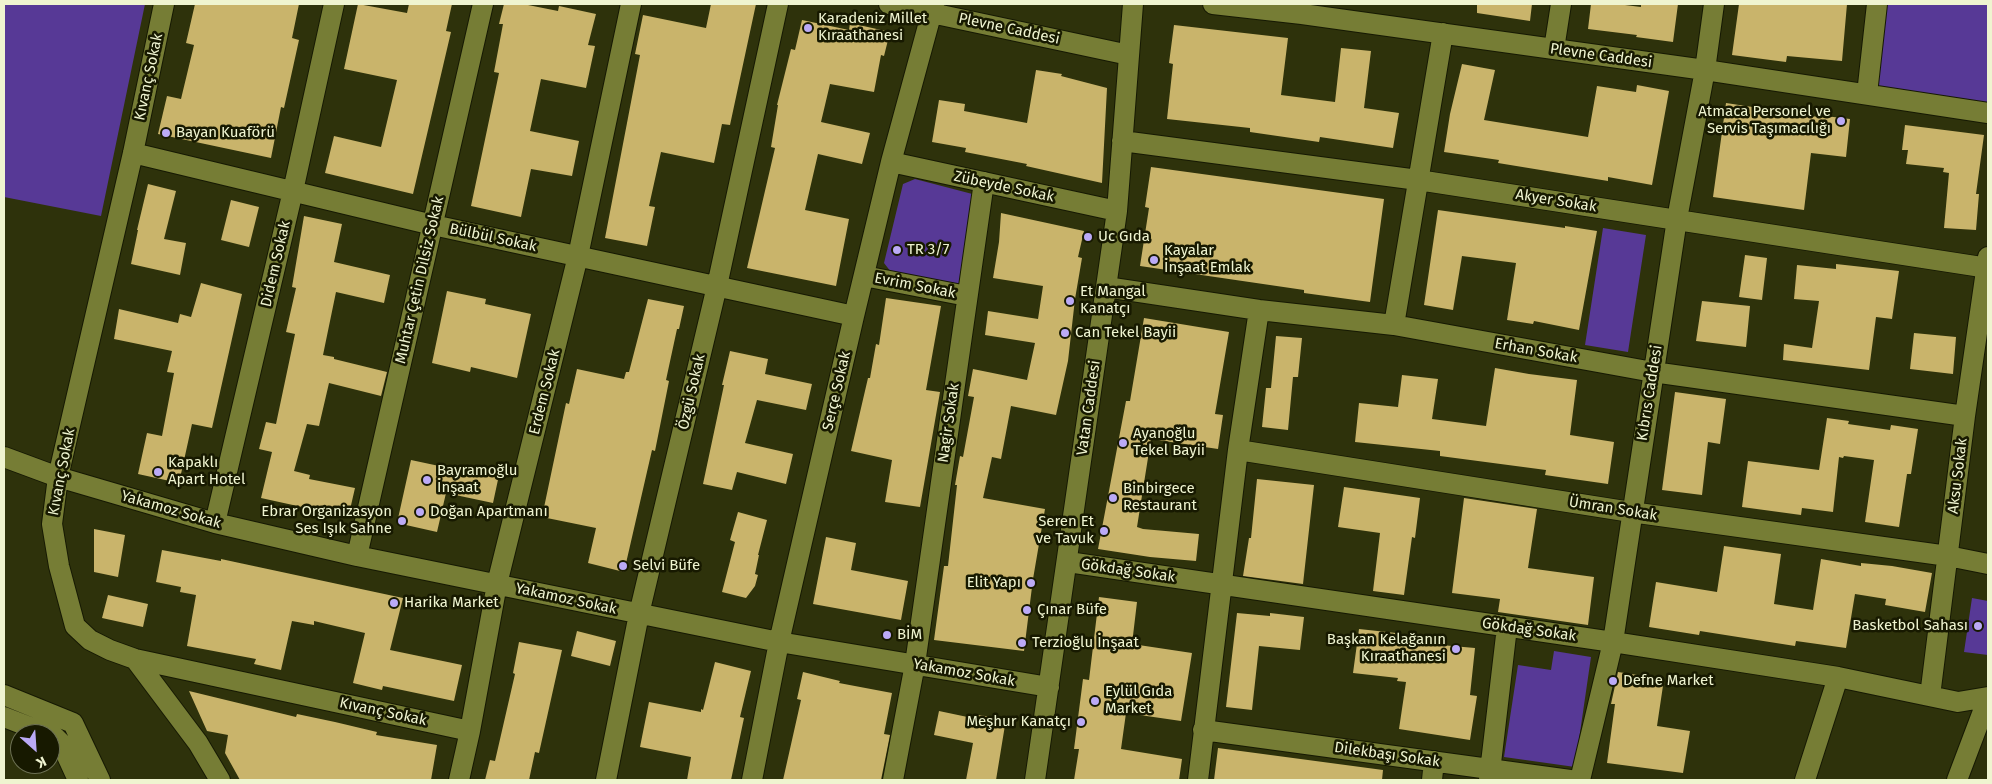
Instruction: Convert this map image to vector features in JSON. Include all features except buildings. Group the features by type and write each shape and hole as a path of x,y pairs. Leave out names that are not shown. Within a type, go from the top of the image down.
{"street":[{"name":"Kıvanç Sokak","path":"164,4 134,154 58,477 52,524 59,566 69,607 76,626 90,640 110,650 134,658 470,731"},
{"name":"Didem Sokak","path":"215,523 293,191 334,4"},
{"name":"Muhtar Çetin Dilsiz Sokak","path":"356,556 483,4"},
{"name":"Erdem Sokak","path":"459,780 497,584 578,256 631,4"},
{"name":"Özgü Sokak","path":"606,780 639,614 717,286 778,4"},
{"name":"Plevne Caddesi","path":"889,4 933,8 1129,55"},
{"name":"Vatan Caddesi","path":"1035,780 1068,562 1117,211 1133,4"},
{"name":"Plevne Caddesi","path":"1213,4 1303,9 1444,33 1988,113"},
{"path":"1554,49 1561,4"},
{"name":"Kıbrıs Caddesi","path":"1580,780 1613,642 1631,512 1677,219 1705,70 1714,4"},
{"path":"1867,94 1877,4"},
{"name":"Serçe Sokak","path":"752,780 779,642 854,316 891,162 933,8"},
{"path":"1394,325 1444,33"},
{"name":"Akyer Sokak","path":"1122,141 1418,180 1988,264"},
{"name":"Bülbül Sokak","path":"134,154 433,225 854,316"},
{"name":"Zübeyde Sokak","path":"891,162 1117,211"},
{"name":"Nagir Sokak","path":"893,780 915,664 984,182"},
{"name":"Aksu Sokak","path":"1930,696 1965,416 1988,264"},
{"name":"Evrim Sokak","path":"864,276 967,296"},
{"name":"Erhan Sokak","path":"1106,287 1258,310 1394,325 1653,372 1965,416"},
{"path":"1198,780 1238,450 1258,310"},
{"name":"Ümran Sokak","path":"1238,450 1631,512 1948,556 1988,564"},
{"name":"Yakamoz Sokak","path":"4,457 58,477 215,523 356,556 779,642 1049,687"},
{"name":"Gökdağ Sokak","path":"1068,562 1838,677 1958,702 1988,698"},
{"path":"1490,775 1507,627"},
{"path":"134,658 198,743 220,780"},
{"path":"1805,780 1838,677"},
{"path":"4,695 73,723 100,780"},
{"path":"1956,780 1988,698"},
{"path":"4,717 23,724"},
{"name":"Dilekbaşı Sokak","path":"1203,730 1433,771 1570,780"},
{"path":"60,742 78,780"}],"shaded area":[{"path":"4,4 145,4 101,216 4,197"},
{"path":"1884,4 1988,4 1988,103 1873,88"},
{"path":"915,179 980,196 961,288 891,272 884,263 903,184"},
{"path":"1603,228 1646,235 1628,352 1585,345"},
{"name":"Basketbol Sahası","path":"1972,598 1988,601 1988,655 1964,652"},
{"path":"1554,651 1591,657 1575,767 1504,757 1518,665 1551,670"}],"place":[{"name":"Karadeniz Millet Kıraathanesi","path":"808,28"},
{"name":"Atmaca Personel ve Servis Taşımacılığı","path":"1841,121"},
{"name":"Bayan Kuaförü","path":"166,133"},
{"name":"Uc Gıda","path":"1088,237"},
{"name":"TR 3/7","path":"897,250"},
{"name":"Kayalar İnşaat Emlak","path":"1154,260"},
{"name":"Et Mangal Kanatçı","path":"1070,301"},
{"name":"Can Tekel Bayii","path":"1065,333"},
{"name":"Ayanoğlu Tekel Bayii","path":"1123,443"},
{"name":"Kapaklı Apart Hotel","path":"158,472"},
{"name":"Bayramoğlu İnşaat","path":"427,480"},
{"name":"Binbirgece Restaurant","path":"1113,498"},
{"name":"Doğan Apartmanı","path":"420,512"},
{"name":"Ebrar Organizasyon Ses Işık Sahne","path":"402,521"},
{"name":"Seren Et ve Tavuk","path":"1104,531"},
{"name":"Selvi Büfe","path":"623,566"},
{"name":"Elit Yapı","path":"1031,583"},
{"name":"Harika Market","path":"394,603"},
{"name":"Çınar Büfe","path":"1027,610"},
{"name":"Basketbol Sahası","path":"1978,626"},
{"name":"BİM","path":"887,635"},
{"name":"Terzioğlu İnşaat","path":"1022,643"},
{"name":"Başkan Kelağanın Kıraathanesi","path":"1456,649"},
{"name":"Defne Market","path":"1613,681"},
{"name":"Eylül Gıda Market","path":"1095,701"},
{"name":"Meşhur Kanatçı","path":"1081,722"}]}
